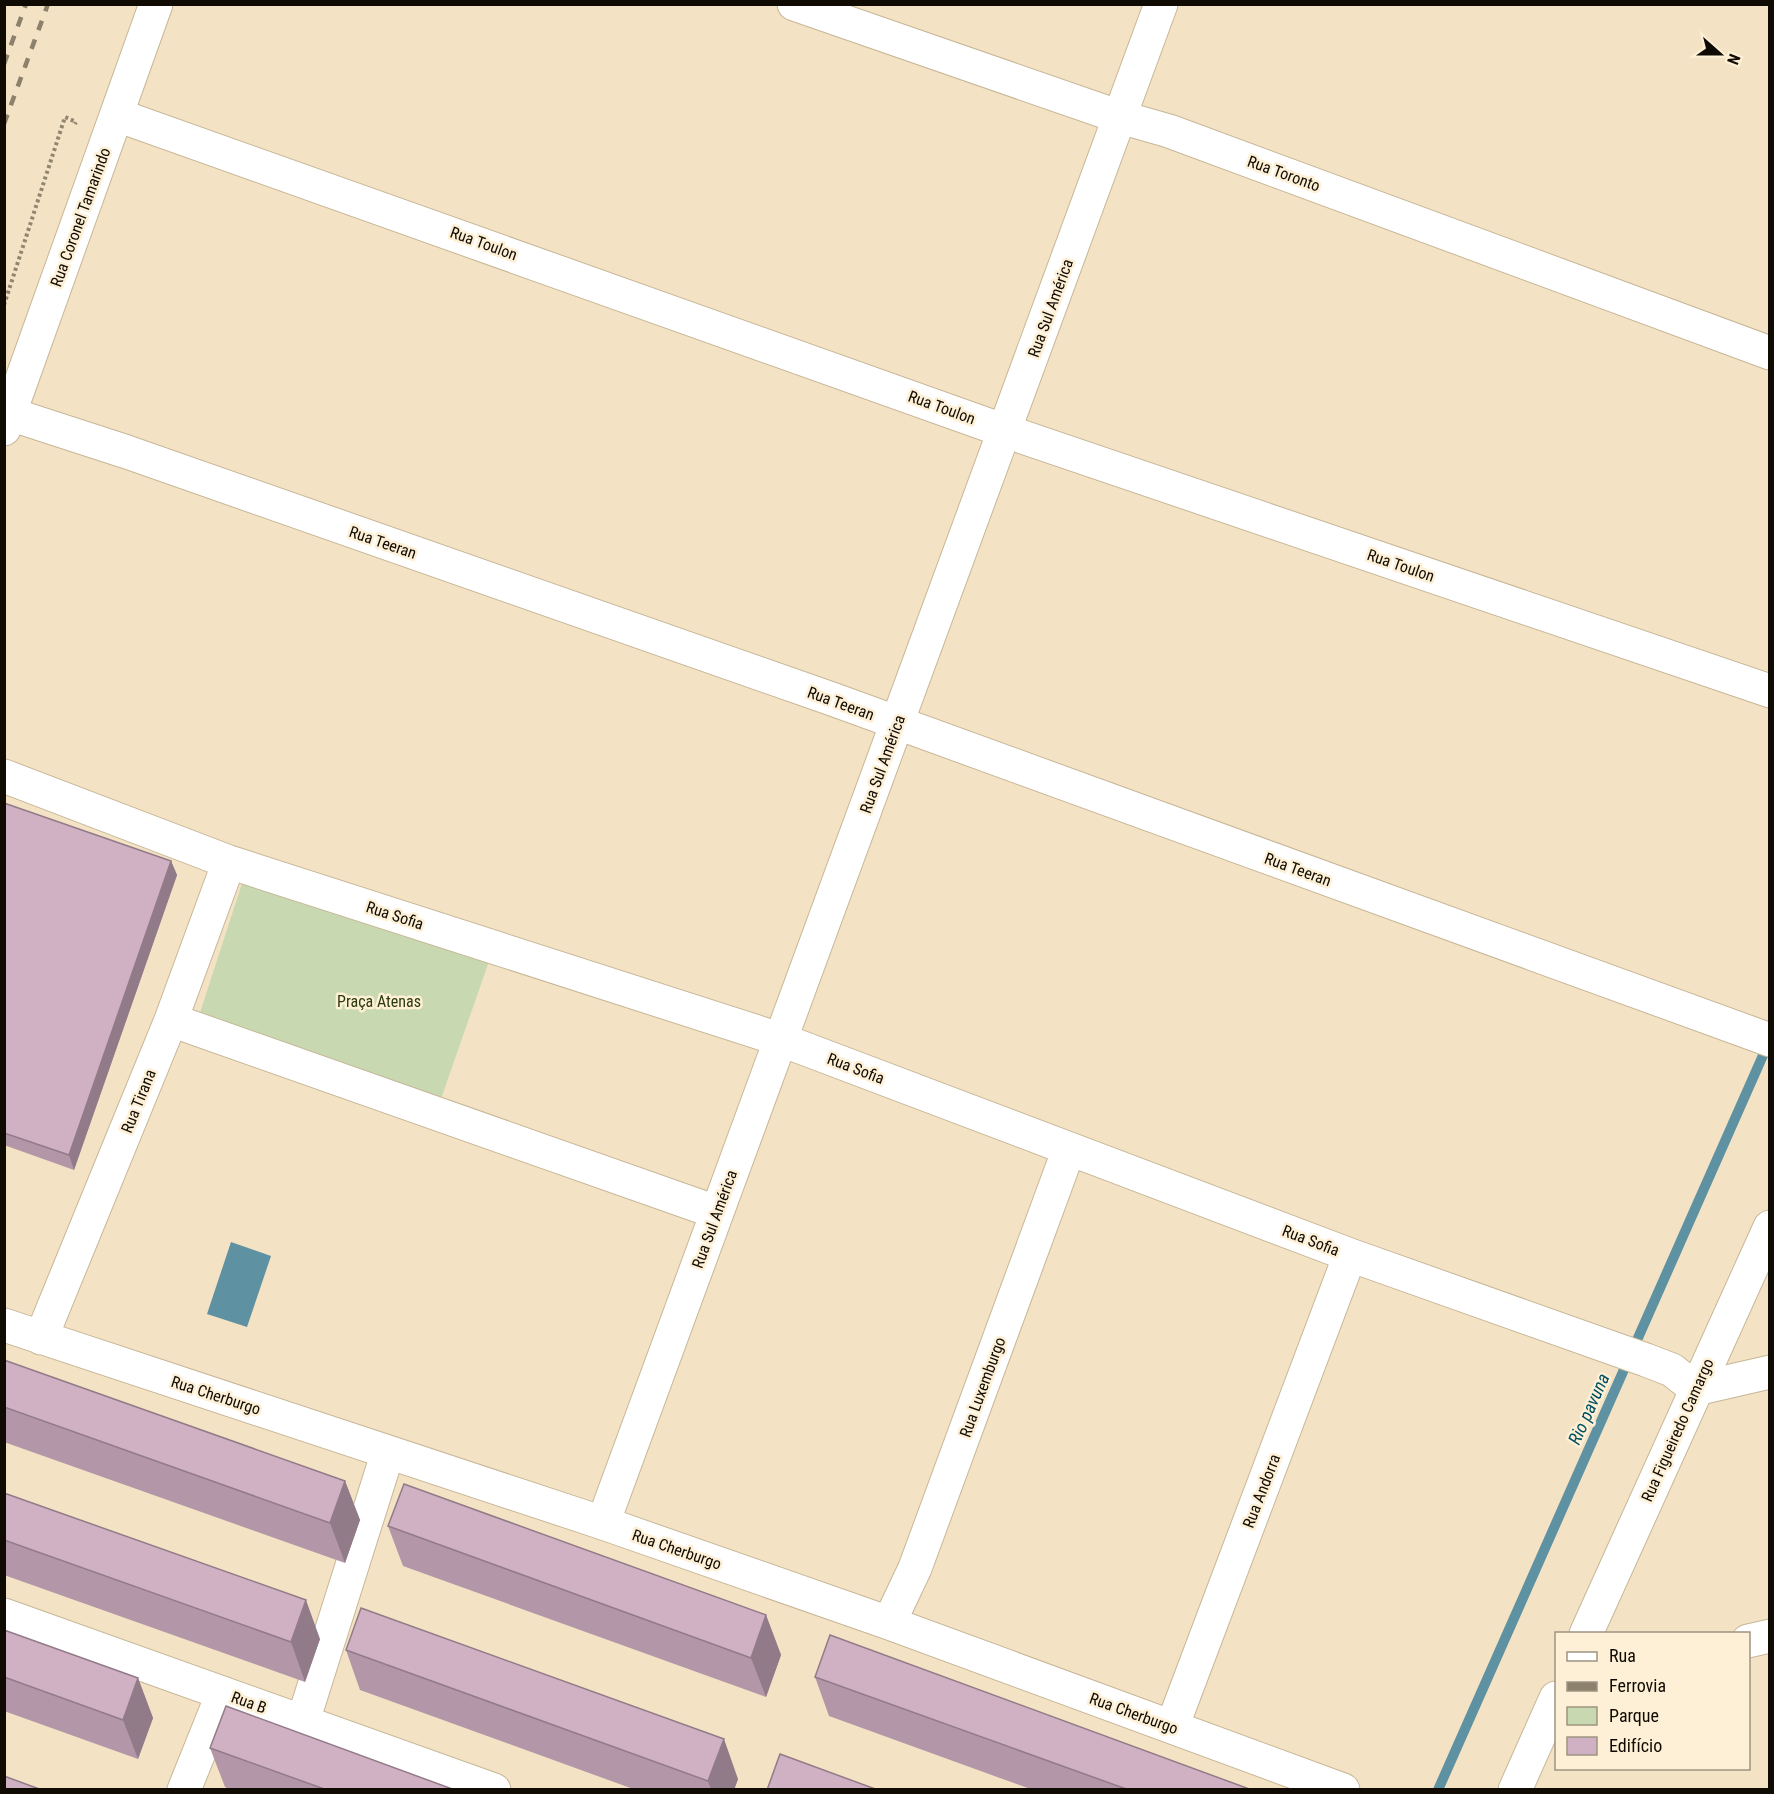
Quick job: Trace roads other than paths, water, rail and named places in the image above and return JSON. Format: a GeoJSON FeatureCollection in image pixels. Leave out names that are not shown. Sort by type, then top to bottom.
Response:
{"type":"FeatureCollection","features":[{"type":"Feature","properties":{"kind":"street","name":"Rua Coronel Tamarindo"},"geometry":{"type":"LineString","coordinates":[[7,421],[156,4]]}},
{"type":"Feature","properties":{"kind":"street","name":"Rua Toronto"},"geometry":{"type":"LineString","coordinates":[[794,4],[1120,117],[1168,131],[1770,353]]}},
{"type":"Feature","properties":{"kind":"street","name":"Rua Sul América"},"geometry":{"type":"LineString","coordinates":[[603,1523],[1161,4]]}},
{"type":"Feature","properties":{"kind":"street","name":"Rua Toulon"},"geometry":{"type":"LineString","coordinates":[[117,115],[1005,431],[1770,691]]}},
{"type":"Feature","properties":{"kind":"street","name":"Rua Teeran"},"geometry":{"type":"LineString","coordinates":[[7,421],[127,452],[897,724],[1770,1040]]}},
{"type":"Feature","properties":{"kind":"street","name":"Rua Sofia"},"geometry":{"type":"LineString","coordinates":[[4,776],[229,862],[779,1039],[1350,1255],[1672,1370],[1696,1389]]}},
{"type":"Feature","properties":{"kind":"street","name":"Rua Tirana"},"geometry":{"type":"LineString","coordinates":[[41,1338],[171,1020],[229,862]]}},
{"type":"Feature","properties":{"kind":"street"},"geometry":{"type":"LineString","coordinates":[[171,1020],[716,1212]]}},
{"type":"Feature","properties":{"kind":"street","name":"Rua Luxemburgo"},"geometry":{"type":"LineString","coordinates":[[889,1623],[915,1568],[1070,1149]]}},
{"type":"Feature","properties":{"kind":"street","name":"Rua Figueiredo Camargo"},"geometry":{"type":"LineString","coordinates":[[1587,1632],[1770,1227]]}},
{"type":"Feature","properties":{"kind":"street","name":"Rua Andorra"},"geometry":{"type":"LineString","coordinates":[[1172,1727],[1350,1255]]}},
{"type":"Feature","properties":{"kind":"street","name":"Rua Cherburgo"},"geometry":{"type":"LineString","coordinates":[[4,1325],[603,1523],[889,1623],[1343,1790]]}},
{"type":"Feature","properties":{"kind":"street"},"geometry":{"type":"LineString","coordinates":[[1696,1389],[1770,1372]]}},
{"type":"Feature","properties":{"kind":"street"},"geometry":{"type":"LineString","coordinates":[[303,1721],[388,1452]]}},
{"type":"Feature","properties":{"kind":"street","name":"Rua B"},"geometry":{"type":"LineString","coordinates":[[4,1615],[494,1790]]}},
{"type":"Feature","properties":{"kind":"street"},"geometry":{"type":"LineString","coordinates":[[1750,1641],[1770,1636]]}},
{"type":"Feature","properties":{"kind":"street"},"geometry":{"type":"LineString","coordinates":[[184,1790],[223,1693]]}},
{"type":"Feature","properties":{"kind":"street"},"geometry":{"type":"LineString","coordinates":[[1515,1790],[1555,1702]]}},
{"type":"Feature","properties":{"kind":"water"},"geometry":{"type":"Polygon","coordinates":[[[231,1242],[271,1256],[247,1327],[207,1314],[231,1242]]]}},
{"type":"Feature","properties":{"kind":"waterway","name":"Rio pavuna"},"geometry":{"type":"LineString","coordinates":[[1438,1790],[1768,1044]]}},
{"type":"Feature","properties":{"kind":"railway"},"geometry":{"type":"LineString","coordinates":[[4,64],[26,4]]}},
{"type":"Feature","properties":{"kind":"railway"},"geometry":{"type":"LineString","coordinates":[[4,124],[48,4]]}},
{"type":"Feature","properties":{"kind":"park label","name":"Praça Atenas"},"geometry":{"type":"Point","coordinates":[379,1001]}}]}
